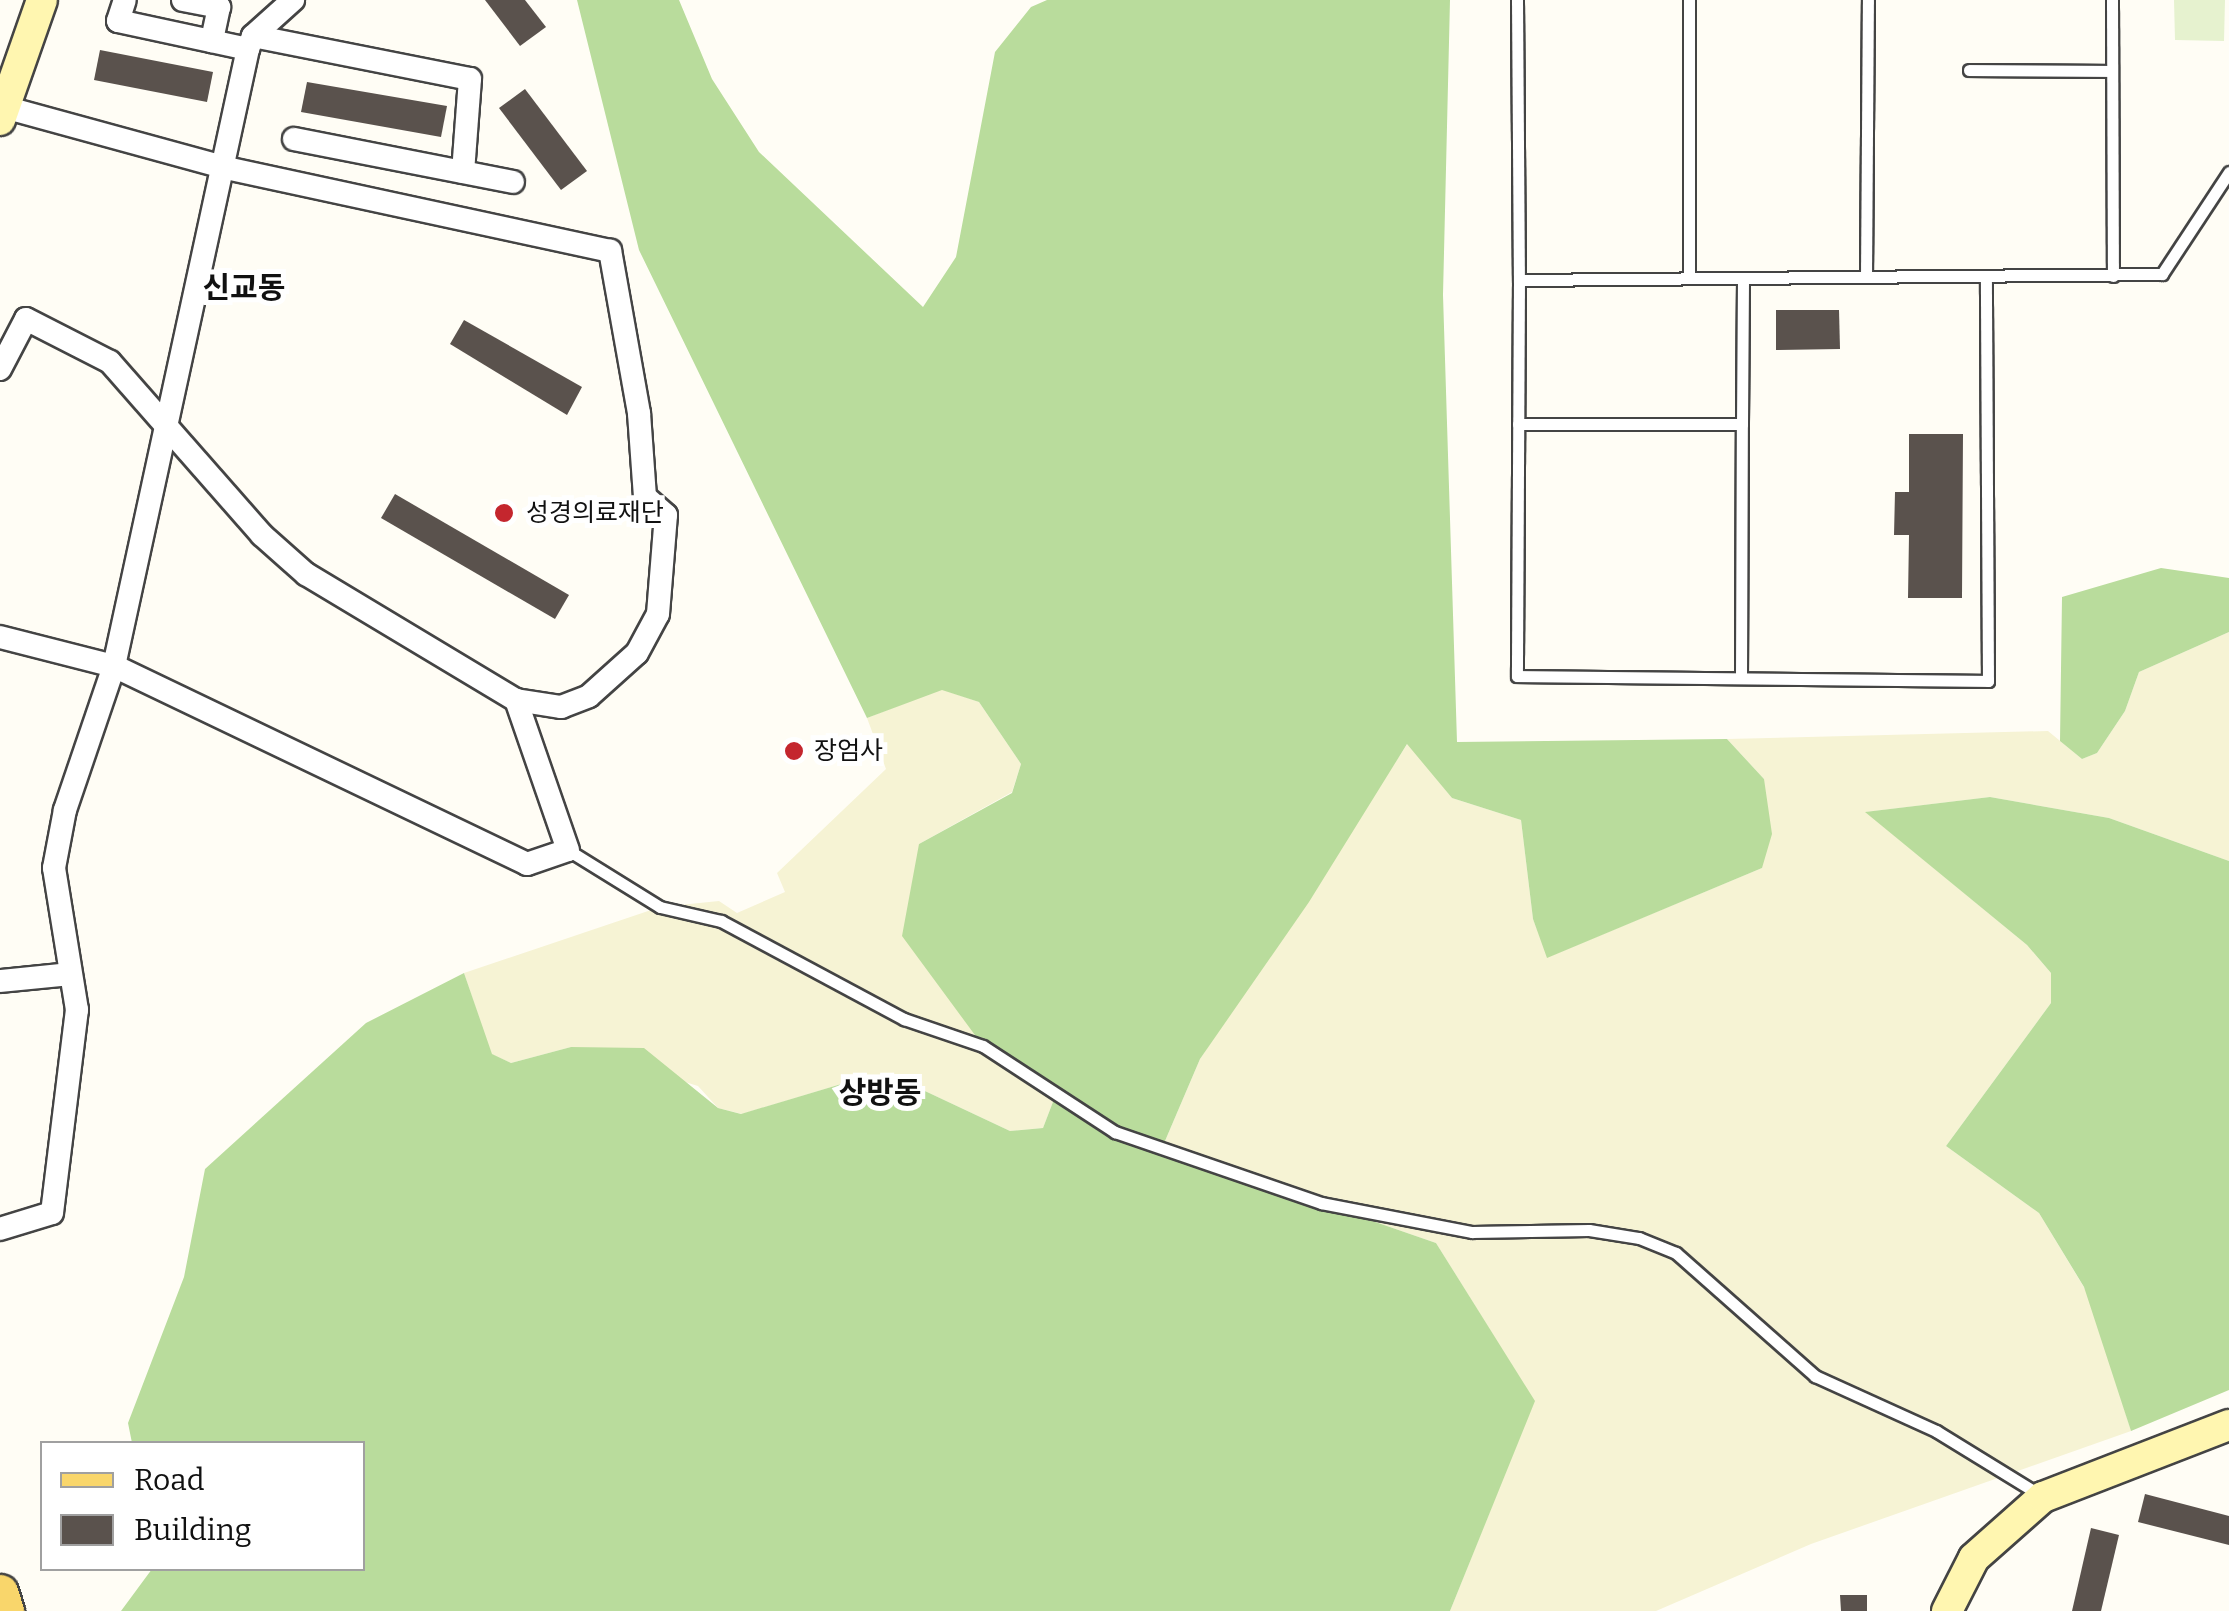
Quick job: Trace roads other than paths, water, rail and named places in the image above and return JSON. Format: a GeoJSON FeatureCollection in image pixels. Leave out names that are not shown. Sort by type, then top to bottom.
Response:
{"type":"FeatureCollection","features":[{"type":"Feature","properties":{"kind":"main road"},"geometry":{"type":"LineString","coordinates":[[0,1592],[6,1611]]}},
{"type":"Feature","properties":{"kind":"street"},"geometry":{"type":"LineString","coordinates":[[0,370],[26,320],[110,362],[165,430],[306,574],[516,700],[561,707],[589,696],[637,654],[658,614],[666,515],[645,497],[639,413],[610,251],[223,167],[2,114],[42,0]]}},
{"type":"Feature","properties":{"kind":"street"},"geometry":{"type":"LineString","coordinates":[[125,0],[118,21],[212,41],[250,42],[470,79],[462,172]]}},
{"type":"Feature","properties":{"kind":"street"},"geometry":{"type":"LineString","coordinates":[[184,0],[219,7],[212,41]]}},
{"type":"Feature","properties":{"kind":"street"},"geometry":{"type":"LineString","coordinates":[[0,1229],[52,1213],[76,1010],[54,868],[66,810],[114,666],[250,42],[293,0]]}},
{"type":"Feature","properties":{"kind":"street"},"geometry":{"type":"LineString","coordinates":[[294,139],[513,182]]}},
{"type":"Feature","properties":{"kind":"street"},"geometry":{"type":"LineString","coordinates":[[0,637],[114,666],[527,864],[568,850],[516,700]]}},
{"type":"Feature","properties":{"kind":"street"},"geometry":{"type":"LineString","coordinates":[[0,981],[70,974]]}},
{"type":"Feature","properties":{"kind":"street"},"geometry":{"type":"LineString","coordinates":[[1947,1611],[1974,1558],[2044,1497],[2229,1426]]}},
{"type":"Feature","properties":{"kind":"lane"},"geometry":{"type":"LineString","coordinates":[[1517,0],[1520,280],[1516,676],[1988,680],[1986,276]]}},
{"type":"Feature","properties":{"kind":"lane"},"geometry":{"type":"LineString","coordinates":[[1689,0],[1689,278]]}},
{"type":"Feature","properties":{"kind":"lane"},"geometry":{"type":"LineString","coordinates":[[1866,277],[1868,0]]}},
{"type":"Feature","properties":{"kind":"lane"},"geometry":{"type":"LineString","coordinates":[[2112,0],[2113,276]]}},
{"type":"Feature","properties":{"kind":"lane"},"geometry":{"type":"LineString","coordinates":[[1969,70],[2112,72]]}},
{"type":"Feature","properties":{"kind":"lane"},"geometry":{"type":"LineString","coordinates":[[1520,280],[2162,274],[2229,172]]}},
{"type":"Feature","properties":{"kind":"lane"},"geometry":{"type":"LineString","coordinates":[[1741,678],[1743,278]]}},
{"type":"Feature","properties":{"kind":"lane"},"geometry":{"type":"LineString","coordinates":[[1518,424],[1742,424]]}},
{"type":"Feature","properties":{"kind":"lane"},"geometry":{"type":"LineString","coordinates":[[568,850],[660,908],[721,921],[904,1019],[983,1046],[1115,1132],[1322,1202],[1472,1232],[1589,1230],[1639,1238],[1676,1253],[1815,1376],[1936,1431],[2044,1497]]}},
{"type":"Feature","properties":{"kind":"place","name":"성경의료재단"},"geometry":{"type":"Point","coordinates":[504,513]}},
{"type":"Feature","properties":{"kind":"place","name":"장엄사"},"geometry":{"type":"Point","coordinates":[794,751]}},
{"type":"Feature","properties":{"kind":"district","name":"신교동"},"geometry":{"type":"Point","coordinates":[244,288]}},
{"type":"Feature","properties":{"kind":"district","name":"상방동"},"geometry":{"type":"Point","coordinates":[880,1093]}}]}
